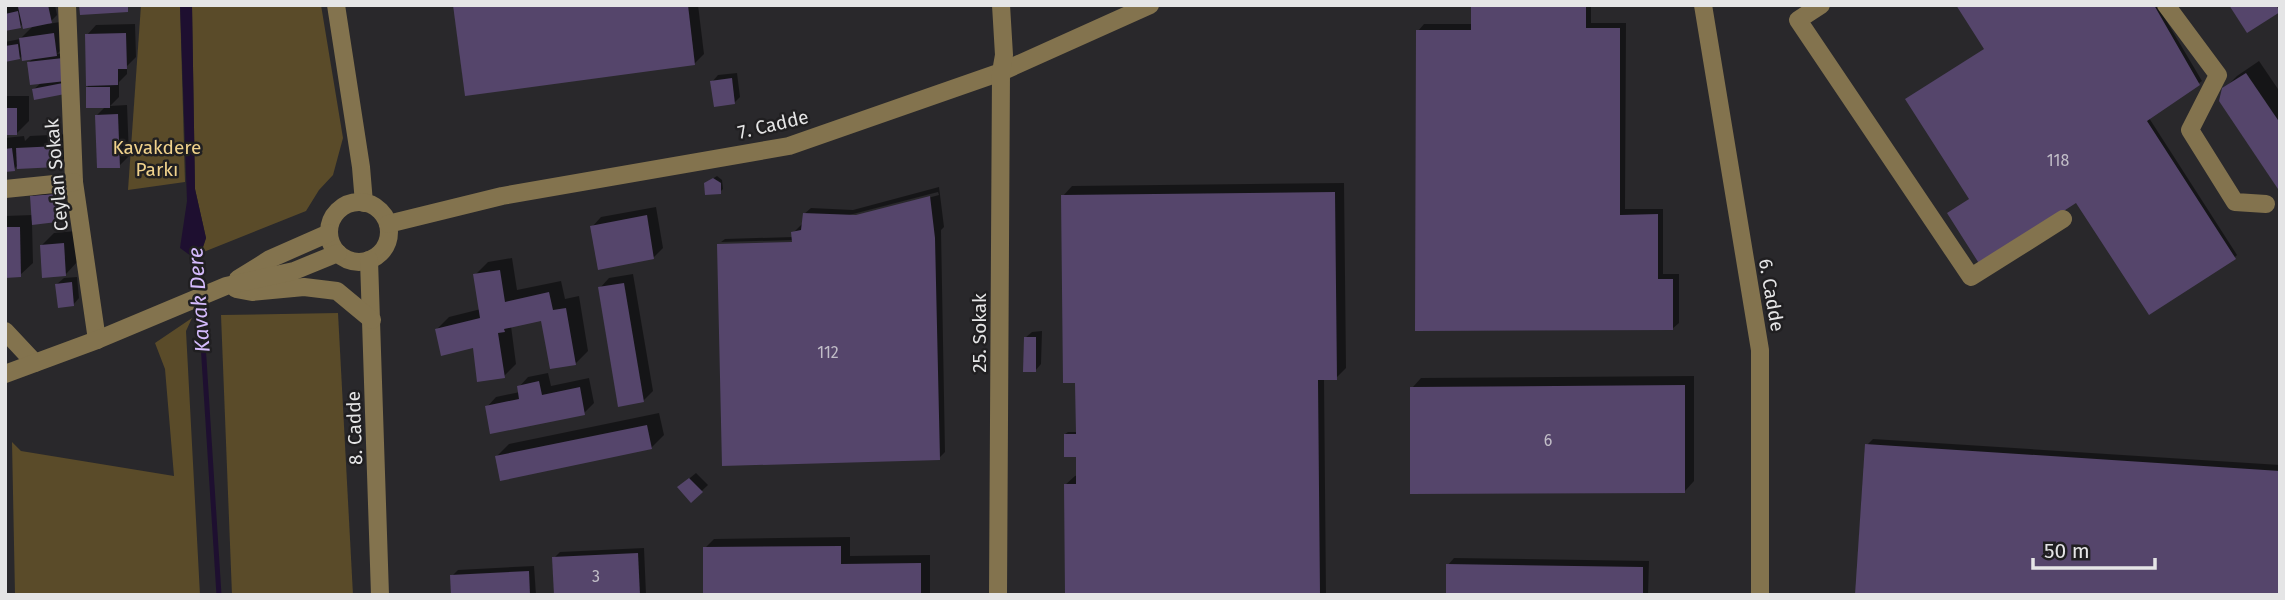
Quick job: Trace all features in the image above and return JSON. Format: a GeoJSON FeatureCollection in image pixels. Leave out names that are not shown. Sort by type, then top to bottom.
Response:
{"type":"FeatureCollection","features":[{"type":"Feature","properties":{"kind":"street","name":"Ceylan Sokak"},"geometry":{"type":"LineString","coordinates":[[67,5],[75,182],[97,340]]}},
{"type":"Feature","properties":{"kind":"street"},"geometry":{"type":"LineString","coordinates":[[336,5],[364,203]]}},
{"type":"Feature","properties":{"kind":"street","name":"25. Sokak"},"geometry":{"type":"LineString","coordinates":[[998,595],[1001,72],[1004,55],[1001,5]]}},
{"type":"Feature","properties":{"kind":"street","name":"7. Cadde"},"geometry":{"type":"LineString","coordinates":[[388,224],[502,195],[789,145],[1001,72],[1150,5]]}},
{"type":"Feature","properties":{"kind":"street","name":"6. Cadde"},"geometry":{"type":"LineString","coordinates":[[1703,5],[1760,350],[1760,595]]}},
{"type":"Feature","properties":{"kind":"street"},"geometry":{"type":"LineString","coordinates":[[1821,5],[1798,20],[1971,278],[2063,219]]}},
{"type":"Feature","properties":{"kind":"street"},"geometry":{"type":"LineString","coordinates":[[2166,5],[2218,75],[2190,130],[2235,202],[2266,204]]}},
{"type":"Feature","properties":{"kind":"street"},"geometry":{"type":"LineString","coordinates":[[5,189],[75,182]]}},
{"type":"Feature","properties":{"kind":"street"},"geometry":{"type":"LineString","coordinates":[[364,203],[378,209],[388,224],[387,243],[379,255],[369,260],[350,261],[333,248],[329,233],[332,219],[342,207],[364,203]]}},
{"type":"Feature","properties":{"kind":"street"},"geometry":{"type":"LineString","coordinates":[[5,374],[97,340],[226,286],[270,259],[329,233]]}},
{"type":"Feature","properties":{"kind":"street"},"geometry":{"type":"LineString","coordinates":[[226,286],[294,271],[338,253]]}},
{"type":"Feature","properties":{"kind":"street","name":"8. Cadde"},"geometry":{"type":"LineString","coordinates":[[369,260],[380,595]]}},
{"type":"Feature","properties":{"kind":"street"},"geometry":{"type":"LineString","coordinates":[[226,286],[252,292],[304,287],[337,292],[372,320]]}},
{"type":"Feature","properties":{"kind":"street"},"geometry":{"type":"LineString","coordinates":[[5,331],[35,363]]}},
{"type":"Feature","properties":{"kind":"green space","name":"Kavakdere Parkı"},"geometry":{"type":"Polygon","coordinates":[[[141,5],[180,5],[185,182],[128,190],[141,5]]]}},
{"type":"Feature","properties":{"kind":"green space"},"geometry":{"type":"Polygon","coordinates":[[[192,5],[321,5],[343,138],[333,175],[319,190],[306,211],[201,253],[206,238],[195,189],[192,5]]]}},
{"type":"Feature","properties":{"kind":"green space"},"geometry":{"type":"Polygon","coordinates":[[[338,313],[353,595],[232,595],[221,315],[338,313]]]}},
{"type":"Feature","properties":{"kind":"green space"},"geometry":{"type":"Polygon","coordinates":[[[192,318],[186,331],[200,595],[15,595],[12,442],[21,451],[174,476],[165,369],[155,343],[192,318]]]}},
{"type":"Feature","properties":{"kind":"shaded area"},"geometry":{"type":"Polygon","coordinates":[[[180,5],[192,5],[195,189],[206,238],[201,253],[191,256],[180,248],[187,201],[180,5]]]}},
{"type":"Feature","properties":{"kind":"building"},"geometry":{"type":"Polygon","coordinates":[[[48,5],[52,23],[23,29],[18,7],[48,5]]]}},
{"type":"Feature","properties":{"kind":"building"},"geometry":{"type":"Polygon","coordinates":[[[79,5],[128,5],[128,12],[80,15],[79,5]]]}},
{"type":"Feature","properties":{"kind":"building"},"geometry":{"type":"Polygon","coordinates":[[[453,5],[688,5],[695,65],[465,96],[453,5]]]}},
{"type":"Feature","properties":{"kind":"building"},"geometry":{"type":"Polygon","coordinates":[[[1471,5],[1586,5],[1586,28],[1620,28],[1620,215],[1658,214],[1658,279],[1673,279],[1673,330],[1415,331],[1416,30],[1471,30],[1471,5]]]}},
{"type":"Feature","properties":{"kind":"building"},"geometry":{"type":"Polygon","coordinates":[[[1956,5],[2154,5],[2200,85],[2147,121],[2236,259],[2149,315],[2076,203],[1980,265],[1947,213],[1969,199],[1905,99],[1984,49],[1956,5]]]}},
{"type":"Feature","properties":{"kind":"building"},"geometry":{"type":"Polygon","coordinates":[[[2229,5],[2276,5],[2280,12],[2247,33],[2229,5]]]}},
{"type":"Feature","properties":{"kind":"building"},"geometry":{"type":"Polygon","coordinates":[[[18,11],[21,28],[5,31],[5,14],[18,11]]]}},
{"type":"Feature","properties":{"kind":"building"},"geometry":{"type":"Polygon","coordinates":[[[54,33],[57,56],[22,61],[19,38],[54,33]]]}},
{"type":"Feature","properties":{"kind":"building"},"geometry":{"type":"Polygon","coordinates":[[[126,33],[127,69],[118,69],[118,85],[86,86],[85,34],[126,33]]]}},
{"type":"Feature","properties":{"kind":"building"},"geometry":{"type":"Polygon","coordinates":[[[18,44],[20,59],[5,62],[5,46],[18,44]]]}},
{"type":"Feature","properties":{"kind":"building"},"geometry":{"type":"Polygon","coordinates":[[[63,58],[66,81],[30,85],[27,62],[63,58]]]}},
{"type":"Feature","properties":{"kind":"building"},"geometry":{"type":"Polygon","coordinates":[[[2246,73],[2280,123],[2280,192],[2219,101],[2222,88],[2246,73]]]}},
{"type":"Feature","properties":{"kind":"building"},"geometry":{"type":"Polygon","coordinates":[[[732,78],[735,104],[714,107],[710,81],[732,78]]]}},
{"type":"Feature","properties":{"kind":"building"},"geometry":{"type":"Polygon","coordinates":[[[63,83],[65,94],[34,100],[32,89],[63,83]]]}},
{"type":"Feature","properties":{"kind":"building"},"geometry":{"type":"Polygon","coordinates":[[[86,87],[110,87],[110,108],[86,108],[86,87]]]}},
{"type":"Feature","properties":{"kind":"building"},"geometry":{"type":"Polygon","coordinates":[[[5,108],[17,108],[17,135],[5,135],[5,108]]]}},
{"type":"Feature","properties":{"kind":"building"},"geometry":{"type":"Polygon","coordinates":[[[118,114],[120,168],[97,168],[95,115],[118,114]]]}},
{"type":"Feature","properties":{"kind":"building"},"geometry":{"type":"Polygon","coordinates":[[[58,146],[58,167],[17,169],[16,148],[58,146]]]}},
{"type":"Feature","properties":{"kind":"building"},"geometry":{"type":"Polygon","coordinates":[[[12,148],[15,171],[5,172],[5,149],[12,148]]]}},
{"type":"Feature","properties":{"kind":"building"},"geometry":{"type":"Polygon","coordinates":[[[713,178],[721,183],[721,194],[705,195],[704,183],[713,178]]]}},
{"type":"Feature","properties":{"kind":"building"},"geometry":{"type":"Polygon","coordinates":[[[1335,192],[1337,380],[1318,380],[1320,595],[1065,595],[1064,484],[1076,484],[1076,457],[1064,457],[1064,434],[1076,434],[1075,383],[1063,383],[1061,195],[1335,192]]]}},
{"type":"Feature","properties":{"kind":"building"},"geometry":{"type":"Polygon","coordinates":[[[55,194],[57,222],[32,225],[30,196],[55,194]]]}},
{"type":"Feature","properties":{"kind":"building"},"geometry":{"type":"Polygon","coordinates":[[[930,196],[935,238],[940,460],[722,466],[717,244],[792,242],[791,232],[801,230],[803,213],[856,215],[930,196]]]}},
{"type":"Feature","properties":{"kind":"building"},"geometry":{"type":"Polygon","coordinates":[[[647,215],[654,259],[598,270],[590,226],[647,215]]]}},
{"type":"Feature","properties":{"kind":"building"},"geometry":{"type":"Polygon","coordinates":[[[5,227],[20,227],[21,277],[5,278],[5,227]]]}},
{"type":"Feature","properties":{"kind":"building"},"geometry":{"type":"Polygon","coordinates":[[[64,243],[66,276],[42,278],[40,245],[64,243]]]}},
{"type":"Feature","properties":{"kind":"building"},"geometry":{"type":"Polygon","coordinates":[[[500,270],[505,302],[549,292],[553,310],[566,308],[576,365],[550,369],[541,321],[504,329],[505,332],[498,333],[505,378],[477,382],[473,348],[441,356],[435,329],[480,318],[473,274],[500,270]]]}},
{"type":"Feature","properties":{"kind":"building"},"geometry":{"type":"Polygon","coordinates":[[[72,282],[74,306],[58,308],[55,284],[72,282]]]}},
{"type":"Feature","properties":{"kind":"building"},"geometry":{"type":"Polygon","coordinates":[[[624,283],[644,402],[618,407],[598,287],[624,283]]]}},
{"type":"Feature","properties":{"kind":"building"},"geometry":{"type":"Polygon","coordinates":[[[1024,337],[1036,337],[1036,372],[1023,372],[1024,337]]]}},
{"type":"Feature","properties":{"kind":"building"},"geometry":{"type":"Polygon","coordinates":[[[539,381],[542,395],[580,387],[585,415],[490,434],[485,406],[519,399],[517,386],[539,381]]]}},
{"type":"Feature","properties":{"kind":"building"},"geometry":{"type":"Polygon","coordinates":[[[1685,385],[1685,493],[1410,494],[1410,387],[1685,385]]]}},
{"type":"Feature","properties":{"kind":"building"},"geometry":{"type":"Polygon","coordinates":[[[647,425],[652,449],[500,481],[495,456],[647,425]]]}},
{"type":"Feature","properties":{"kind":"building"},"geometry":{"type":"Polygon","coordinates":[[[1865,444],[2280,471],[2280,595],[1855,595],[1865,444]]]}},
{"type":"Feature","properties":{"kind":"building"},"geometry":{"type":"Polygon","coordinates":[[[689,478],[703,492],[691,503],[677,487],[689,478]]]}},
{"type":"Feature","properties":{"kind":"building"},"geometry":{"type":"Polygon","coordinates":[[[841,546],[841,564],[921,563],[921,595],[703,595],[703,547],[841,546]]]}},
{"type":"Feature","properties":{"kind":"building"},"geometry":{"type":"Polygon","coordinates":[[[638,553],[640,595],[554,595],[552,557],[638,553]]]}},
{"type":"Feature","properties":{"kind":"building"},"geometry":{"type":"Polygon","coordinates":[[[1446,564],[1643,567],[1643,595],[1446,595],[1446,564]]]}},
{"type":"Feature","properties":{"kind":"building"},"geometry":{"type":"Polygon","coordinates":[[[529,571],[530,595],[451,595],[450,575],[529,571]]]}},
{"type":"Feature","properties":{"kind":"waterway","name":"Kavak Dere"},"geometry":{"type":"LineString","coordinates":[[197,249],[219,595]]}}]}
